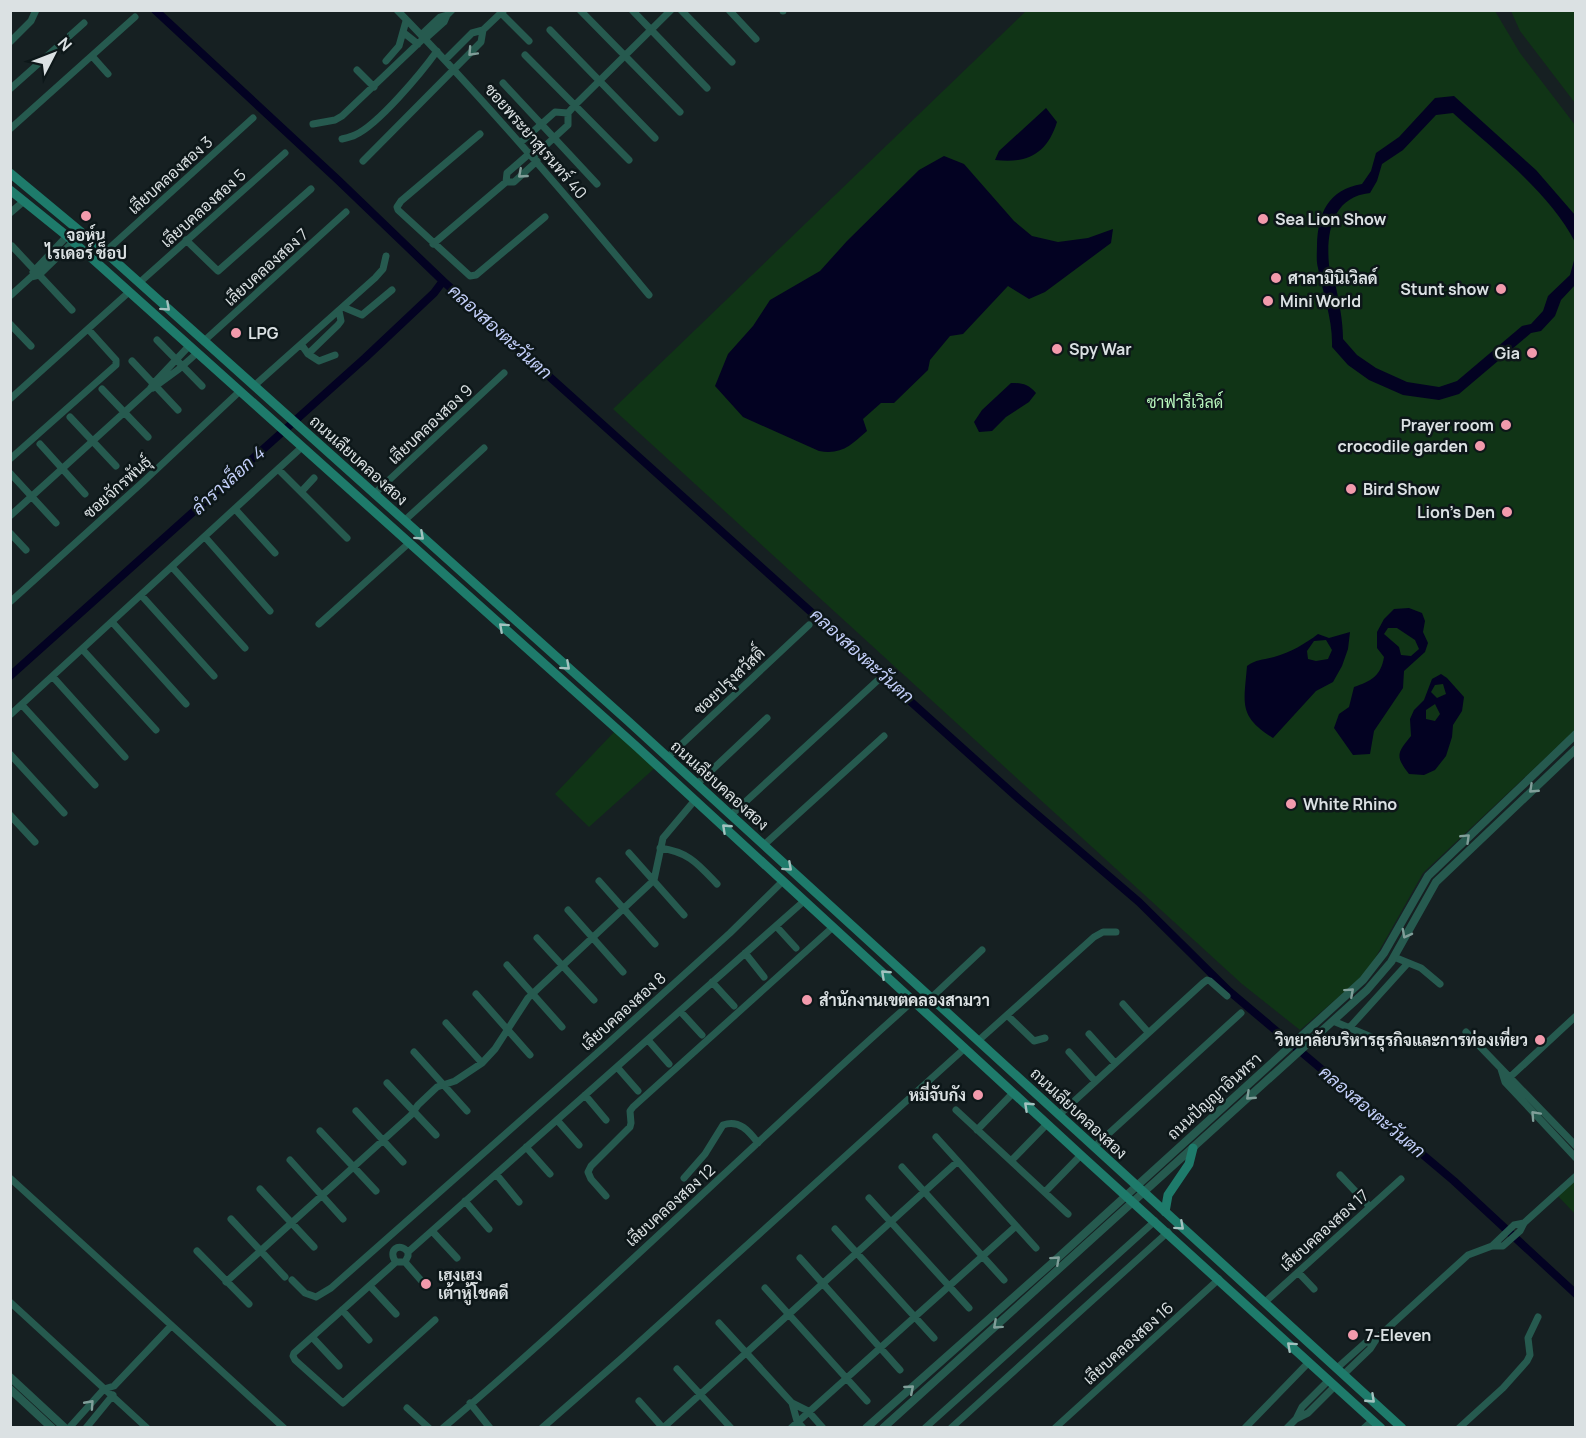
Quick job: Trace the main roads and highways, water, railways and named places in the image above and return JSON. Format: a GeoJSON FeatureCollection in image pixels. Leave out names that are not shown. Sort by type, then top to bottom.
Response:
{"type":"FeatureCollection","features":[{"type":"Feature","properties":{"kind":"main road","name":"ถนนเลียบคลองสอง"},"geometry":{"type":"LineString","coordinates":[[10,173],[105,252],[668,757],[1402,1428]]}},
{"type":"Feature","properties":{"kind":"main road","name":"ถนนเลียบคลองสอง"},"geometry":{"type":"LineString","coordinates":[[10,190],[68,237],[694,800],[1381,1428]]}},
{"type":"Feature","properties":{"kind":"main road"},"geometry":{"type":"LineString","coordinates":[[68,237],[70,222]]}},
{"type":"Feature","properties":{"kind":"main road"},"geometry":{"type":"LineString","coordinates":[[950,1035],[960,1024]]}},
{"type":"Feature","properties":{"kind":"main road"},"geometry":{"type":"LineString","coordinates":[[1165,1212],[1168,1195],[1189,1164],[1193,1148]]}},
{"type":"Feature","properties":{"kind":"water"},"geometry":{"type":"Polygon","coordinates":[[[1454,96],[1536,170],[1575,215],[1575,242],[1551,206],[1503,157],[1453,113],[1436,115],[1403,150],[1382,164],[1377,181],[1370,193],[1347,201],[1334,218],[1328,253],[1339,304],[1343,339],[1357,355],[1376,368],[1407,382],[1439,387],[1457,381],[1522,326],[1531,324],[1543,311],[1548,296],[1570,275],[1575,257],[1575,285],[1561,300],[1555,316],[1541,331],[1531,333],[1459,394],[1439,400],[1403,395],[1369,380],[1348,365],[1332,347],[1329,317],[1317,265],[1317,245],[1323,213],[1333,198],[1350,187],[1362,184],[1371,171],[1376,153],[1399,137],[1435,98],[1454,96]]]}},
{"type":"Feature","properties":{"kind":"water"},"geometry":{"type":"Polygon","coordinates":[[[1046,108],[1057,122],[1048,142],[1026,158],[995,160],[999,151],[1046,108]]]}},
{"type":"Feature","properties":{"kind":"water"},"geometry":{"type":"Polygon","coordinates":[[[944,156],[964,164],[1014,221],[1032,236],[1058,242],[1088,238],[1113,229],[1111,243],[1045,292],[1029,299],[1008,286],[963,334],[950,336],[930,360],[928,370],[894,403],[881,403],[863,419],[867,431],[846,448],[834,452],[819,451],[743,417],[715,386],[728,354],[753,326],[770,300],[820,271],[919,170],[944,156]]]}},
{"type":"Feature","properties":{"kind":"water"},"geometry":{"type":"Polygon","coordinates":[[[1011,383],[1025,385],[1036,393],[1029,402],[1006,417],[992,431],[979,432],[974,422],[982,410],[1011,383]]]}},
{"type":"Feature","properties":{"kind":"water"},"geometry":{"type":"Polygon","coordinates":[[[1409,608],[1422,613],[1425,621],[1423,632],[1428,643],[1425,652],[1404,671],[1403,688],[1374,731],[1370,754],[1353,755],[1334,728],[1339,714],[1349,707],[1354,687],[1370,680],[1378,673],[1384,657],[1377,648],[1377,632],[1384,619],[1394,609],[1409,608]],[[1388,628],[1384,634],[1399,647],[1401,655],[1411,656],[1419,649],[1415,640],[1397,628],[1388,628]]]}},
{"type":"Feature","properties":{"kind":"water"},"geometry":{"type":"Polygon","coordinates":[[[1350,632],[1348,649],[1342,666],[1333,682],[1316,691],[1273,738],[1254,723],[1246,708],[1247,666],[1292,650],[1318,634],[1329,638],[1350,632]],[[1326,640],[1314,641],[1307,651],[1308,659],[1316,661],[1328,659],[1332,650],[1326,640]]]}},
{"type":"Feature","properties":{"kind":"water"},"geometry":{"type":"Polygon","coordinates":[[[1441,674],[1447,678],[1464,697],[1462,711],[1453,725],[1446,756],[1435,770],[1424,775],[1409,774],[1401,763],[1400,755],[1411,736],[1410,719],[1414,710],[1424,700],[1432,679],[1441,674]],[[1443,684],[1435,685],[1431,692],[1437,698],[1446,694],[1443,684]],[[1435,704],[1426,710],[1426,719],[1435,721],[1440,714],[1435,704]]]}},
{"type":"Feature","properties":{"kind":"waterway","name":"คลองสองตะวันตก"},"geometry":{"type":"LineString","coordinates":[[155,10],[443,281],[1019,799],[1139,902],[1229,991],[1454,1181],[1576,1294]]}},
{"type":"Feature","properties":{"kind":"waterway","name":"ลำรางล็อก 4"},"geometry":{"type":"LineString","coordinates":[[10,676],[365,358],[434,293],[443,281]]}},
{"type":"Feature","properties":{"kind":"place","name":"จอห์น ไรเดอร์ ช็อป"},"geometry":{"type":"Point","coordinates":[86,216]}},
{"type":"Feature","properties":{"kind":"place","name":"Sea Lion Show"},"geometry":{"type":"Point","coordinates":[1263,219]}},
{"type":"Feature","properties":{"kind":"place","name":"ศาลามินิเวิลด์"},"geometry":{"type":"Point","coordinates":[1276,278]}},
{"type":"Feature","properties":{"kind":"place","name":"Stunt show"},"geometry":{"type":"Point","coordinates":[1501,289]}},
{"type":"Feature","properties":{"kind":"place","name":"Mini World"},"geometry":{"type":"Point","coordinates":[1268,301]}},
{"type":"Feature","properties":{"kind":"place","name":"LPG"},"geometry":{"type":"Point","coordinates":[236,333]}},
{"type":"Feature","properties":{"kind":"place","name":"Spy War"},"geometry":{"type":"Point","coordinates":[1057,349]}},
{"type":"Feature","properties":{"kind":"place","name":"Gia"},"geometry":{"type":"Point","coordinates":[1532,353]}},
{"type":"Feature","properties":{"kind":"place","name":"Prayer room"},"geometry":{"type":"Point","coordinates":[1506,425]}},
{"type":"Feature","properties":{"kind":"place","name":"crocodile garden"},"geometry":{"type":"Point","coordinates":[1480,446]}},
{"type":"Feature","properties":{"kind":"place","name":"Bird Show"},"geometry":{"type":"Point","coordinates":[1351,489]}},
{"type":"Feature","properties":{"kind":"place","name":"Lion's Den"},"geometry":{"type":"Point","coordinates":[1507,512]}},
{"type":"Feature","properties":{"kind":"place","name":"White Rhino"},"geometry":{"type":"Point","coordinates":[1291,804]}},
{"type":"Feature","properties":{"kind":"place","name":"สำนักงานเขตคลองสามวา"},"geometry":{"type":"Point","coordinates":[807,1000]}},
{"type":"Feature","properties":{"kind":"place","name":"วิทยาลัยบริหารธุรกิจและการท่องเที่ยว"},"geometry":{"type":"Point","coordinates":[1540,1040]}},
{"type":"Feature","properties":{"kind":"place","name":"หมี่จับกัง"},"geometry":{"type":"Point","coordinates":[978,1095]}},
{"type":"Feature","properties":{"kind":"place","name":"เฮงเฮง เต้าหู้โชคดี"},"geometry":{"type":"Point","coordinates":[426,1284]}},
{"type":"Feature","properties":{"kind":"place","name":"7-Eleven"},"geometry":{"type":"Point","coordinates":[1353,1335]}},
{"type":"Feature","properties":{"kind":"park label","name":"ซาฟารีเวิลด์"},"geometry":{"type":"Point","coordinates":[1185,402]}}]}
